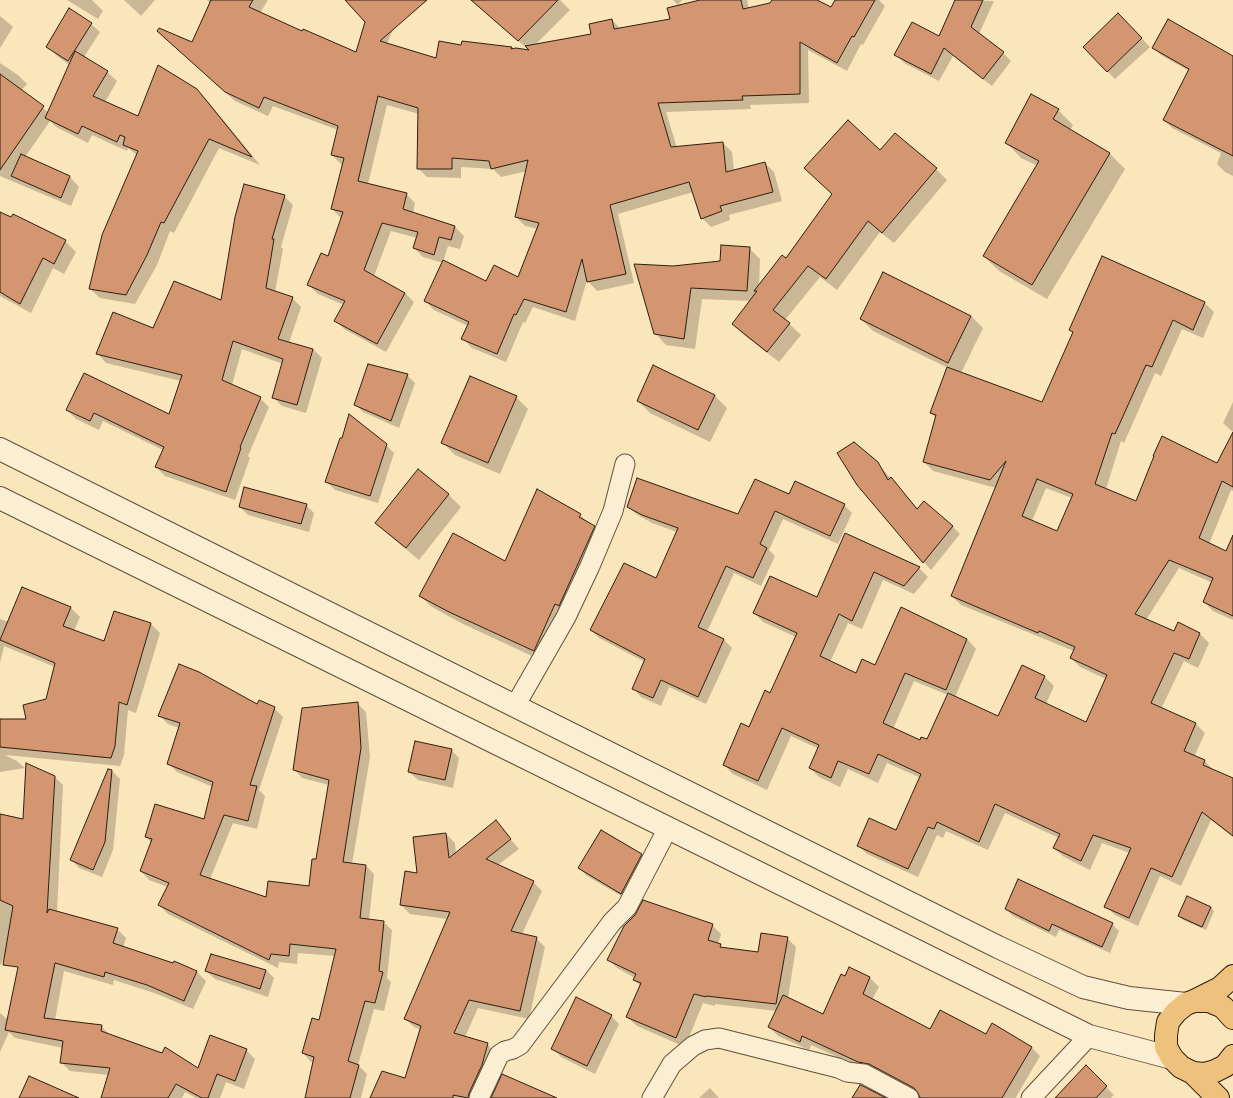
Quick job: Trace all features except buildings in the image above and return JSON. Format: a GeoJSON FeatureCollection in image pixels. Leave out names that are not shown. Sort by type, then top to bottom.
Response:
{"type":"FeatureCollection","features":[{"type":"Feature","properties":{"kind":"highway"},"geometry":{"type":"LineString","coordinates":[[1218,1098],[1193,1073],[1181,1067],[1172,1058],[1166,1047],[1166,1034],[1168,1022],[1176,1012],[1220,988],[1233,976]]}},
{"type":"Feature","properties":{"kind":"highway"},"geometry":{"type":"LineString","coordinates":[[1190,1003],[1209,1001],[1222,1007],[1233,1018]]}},
{"type":"Feature","properties":{"kind":"highway"},"geometry":{"type":"LineString","coordinates":[[1193,1073],[1204,1074],[1215,1071],[1225,1066],[1233,1056]]}},
{"type":"Feature","properties":{"kind":"street"},"geometry":{"type":"LineString","coordinates":[[0,450],[998,947],[1083,987],[1129,998],[1190,1003]]}},
{"type":"Feature","properties":{"kind":"street"},"geometry":{"type":"LineString","coordinates":[[515,706],[545,651],[566,617],[590,566],[613,511],[625,464]]}},
{"type":"Feature","properties":{"kind":"street"},"geometry":{"type":"LineString","coordinates":[[0,498],[1089,1036],[1172,1058]]}},
{"type":"Feature","properties":{"kind":"street"},"geometry":{"type":"LineString","coordinates":[[478,1098],[499,1055],[520,1045],[612,922],[627,907],[668,828]]}},
{"type":"Feature","properties":{"kind":"street"},"geometry":{"type":"LineString","coordinates":[[1031,1098],[1089,1036]]}},
{"type":"Feature","properties":{"kind":"street"},"geometry":{"type":"LineString","coordinates":[[652,1098],[672,1064],[693,1046],[705,1040],[719,1038],[838,1068],[847,1072],[864,1074],[909,1098]]}}]}
